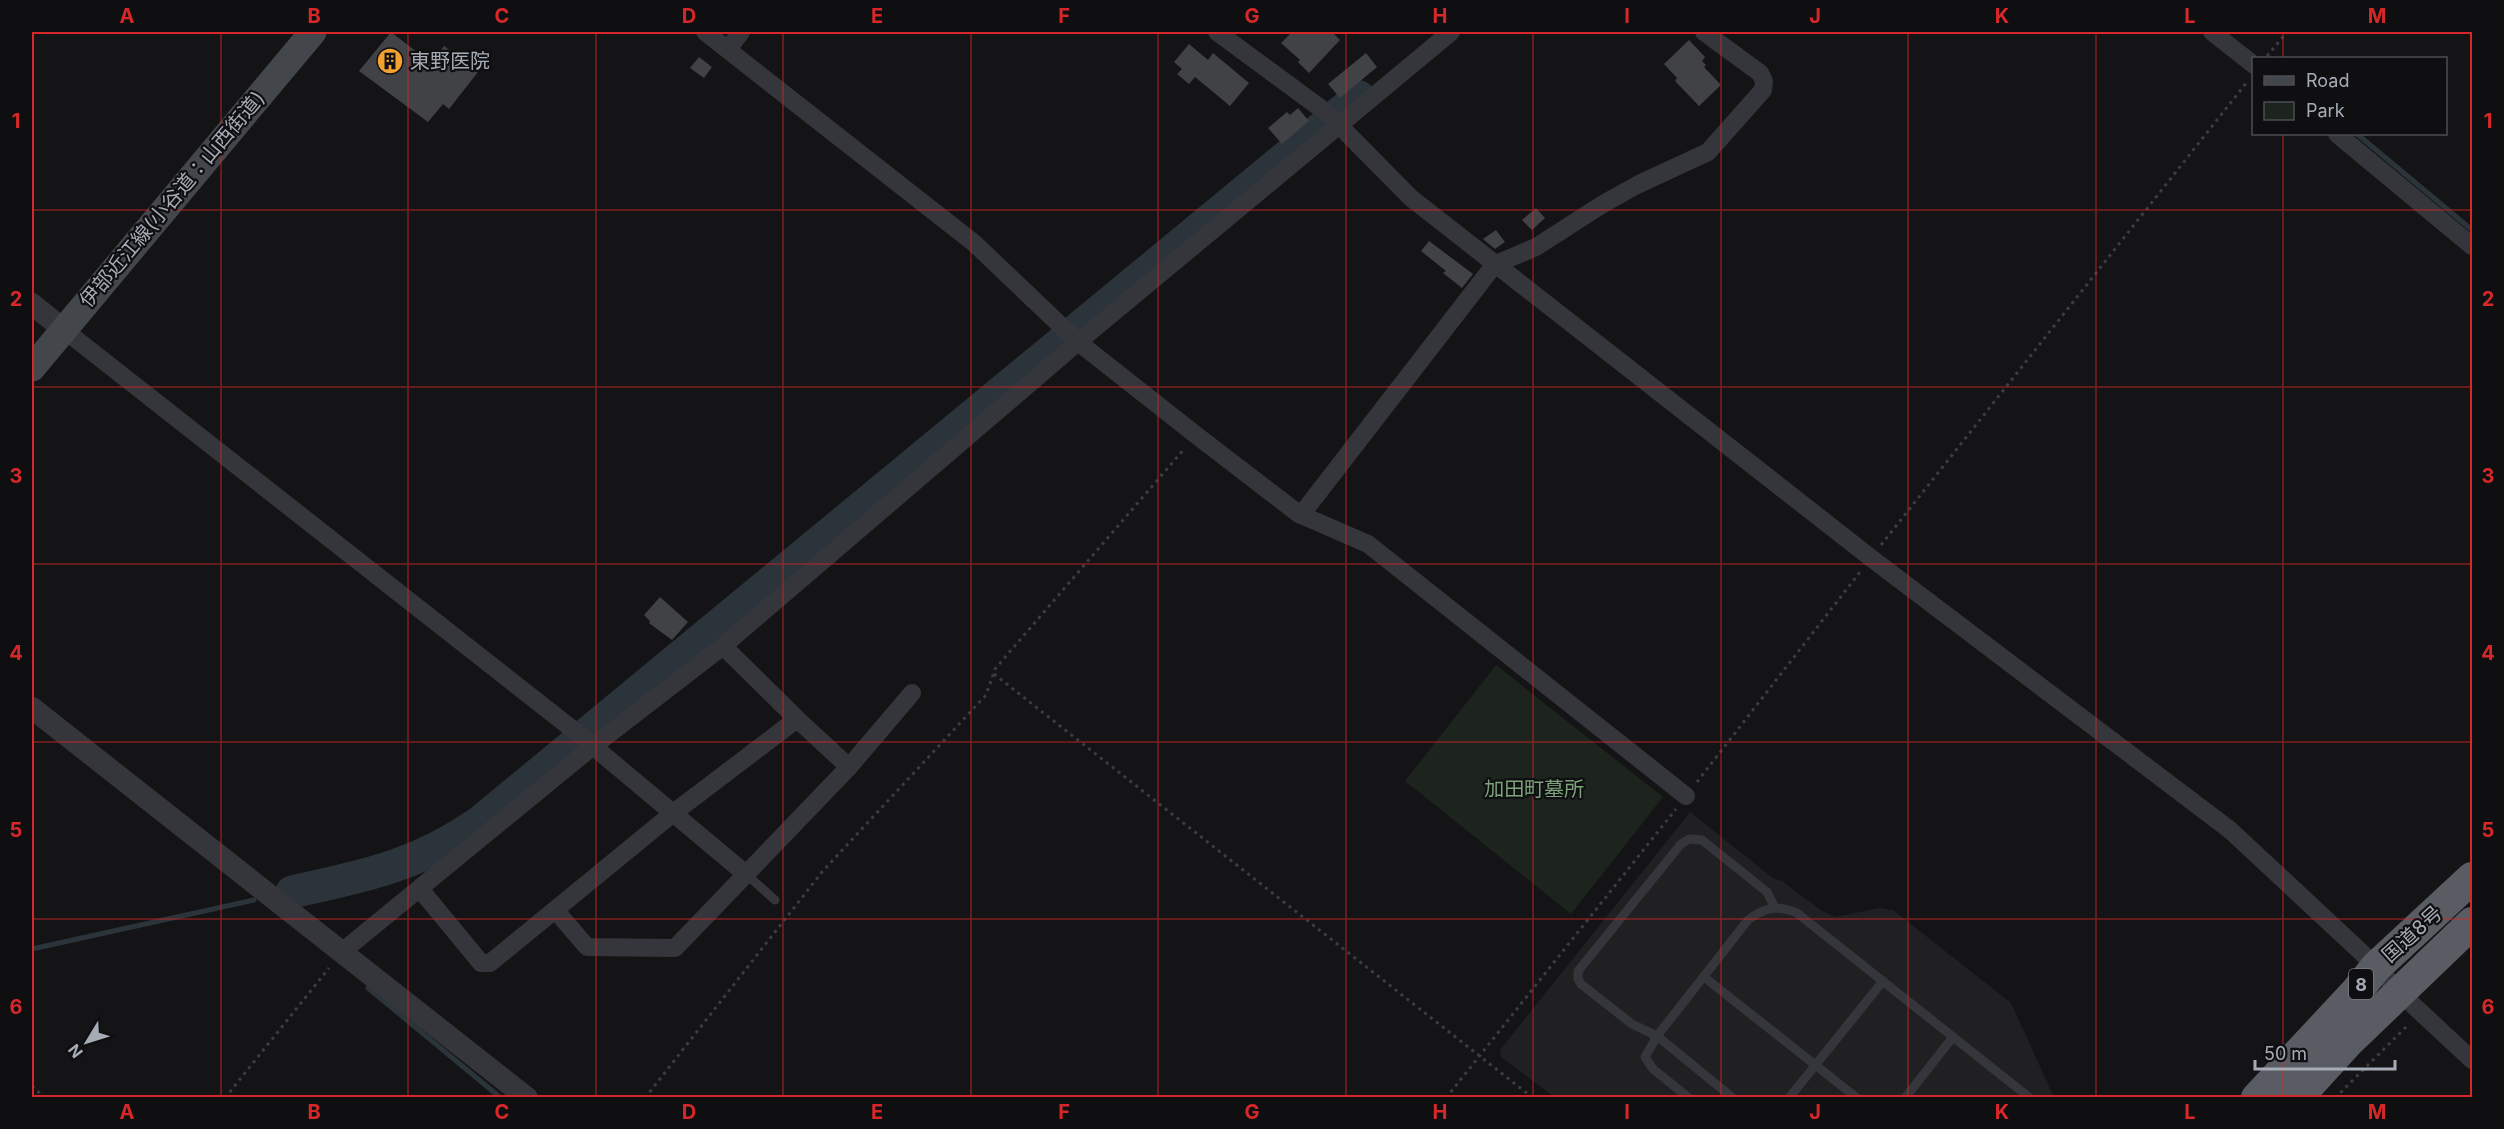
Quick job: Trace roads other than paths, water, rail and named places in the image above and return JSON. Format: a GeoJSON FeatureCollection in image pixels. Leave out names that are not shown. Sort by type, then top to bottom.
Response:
{"type":"FeatureCollection","features":[{"type":"Feature","properties":{"kind":"highway","name":"国道8号"},"geometry":{"type":"LineString","coordinates":[[2257,1098],[2376,967],[2472,878]]}},
{"type":"Feature","properties":{"kind":"highway","name":"国道8号"},"geometry":{"type":"LineString","coordinates":[[2297,1098],[2410,1002],[2472,923]]}},
{"type":"Feature","properties":{"kind":"main road","name":"伊部近江線(小谷道：山西街道)"},"geometry":{"type":"LineString","coordinates":[[32,368],[314,32]]}},
{"type":"Feature","properties":{"kind":"street"},"geometry":{"type":"LineString","coordinates":[[705,32],[974,243],[1073,337],[1196,435],[1301,515],[1368,544],[1686,796]]}},
{"type":"Feature","properties":{"kind":"street"},"geometry":{"type":"LineString","coordinates":[[728,48],[741,32]]}},
{"type":"Feature","properties":{"kind":"street"},"geometry":{"type":"LineString","coordinates":[[1217,32],[1335,121],[1412,198],[1871,558],[2229,830],[2472,1060]]}},
{"type":"Feature","properties":{"kind":"street"},"geometry":{"type":"LineString","coordinates":[[343,951],[420,889],[585,741],[723,646],[1073,337],[1335,121],[1451,32]]}},
{"type":"Feature","properties":{"kind":"street"},"geometry":{"type":"LineString","coordinates":[[1301,515],[1496,264],[1536,247],[1637,185],[1708,152],[1763,90],[1764,81],[1760,73],[1704,32]]}},
{"type":"Feature","properties":{"kind":"street"},"geometry":{"type":"LineString","coordinates":[[2212,32],[2252,64]]}},
{"type":"Feature","properties":{"kind":"street"},"geometry":{"type":"LineString","coordinates":[[2338,135],[2472,246]]}},
{"type":"Feature","properties":{"kind":"street"},"geometry":{"type":"LineString","coordinates":[[32,304],[585,741],[747,875]]}},
{"type":"Feature","properties":{"kind":"street"},"geometry":{"type":"LineString","coordinates":[[723,646],[849,767]]}},
{"type":"Feature","properties":{"kind":"street"},"geometry":{"type":"LineString","coordinates":[[556,911],[587,947],[675,948],[849,767],[912,693]]}},
{"type":"Feature","properties":{"kind":"street"},"geometry":{"type":"LineString","coordinates":[[32,708],[527,1098]]}},
{"type":"Feature","properties":{"kind":"street"},"geometry":{"type":"LineString","coordinates":[[420,889],[481,963],[490,963],[672,814],[797,719]]}},
{"type":"Feature","properties":{"kind":"lane"},"geometry":{"type":"LineString","coordinates":[[1733,1098],[1657,1036],[1632,1024],[1581,984],[1578,972],[1681,844],[1689,839],[1702,840],[1767,892],[1775,908]]}},
{"type":"Feature","properties":{"kind":"lane"},"geometry":{"type":"LineString","coordinates":[[747,875],[775,900]]}},
{"type":"Feature","properties":{"kind":"lane"},"geometry":{"type":"LineString","coordinates":[[1689,1098],[1653,1069],[1645,1057],[1657,1036],[1748,920],[1762,910],[1775,908],[1797,913],[2030,1098]]}},
{"type":"Feature","properties":{"kind":"lane"},"geometry":{"type":"LineString","coordinates":[[1704,977],[1857,1098]]}},
{"type":"Feature","properties":{"kind":"lane"},"geometry":{"type":"LineString","coordinates":[[1789,1098],[1883,981]]}},
{"type":"Feature","properties":{"kind":"lane"},"geometry":{"type":"LineString","coordinates":[[1905,1098],[1953,1037]]}},
{"type":"Feature","properties":{"kind":"waterway"},"geometry":{"type":"LineString","coordinates":[[292,892],[367,874],[412,859],[457,837],[480,822],[1359,97]]}},
{"type":"Feature","properties":{"kind":"waterway"},"geometry":{"type":"LineString","coordinates":[[2358,135],[2472,230]]}},
{"type":"Feature","properties":{"kind":"waterway"},"geometry":{"type":"LineString","coordinates":[[32,949],[254,900]]}},
{"type":"Feature","properties":{"kind":"waterway"},"geometry":{"type":"LineString","coordinates":[[368,988],[501,1098]]}},
{"type":"Feature","properties":{"kind":"place","name":"東野医院"},"geometry":{"type":"Point","coordinates":[390,61]}},
{"type":"Feature","properties":{"kind":"park label","name":"加田町墓所"},"geometry":{"type":"Point","coordinates":[1534,789]}}]}
